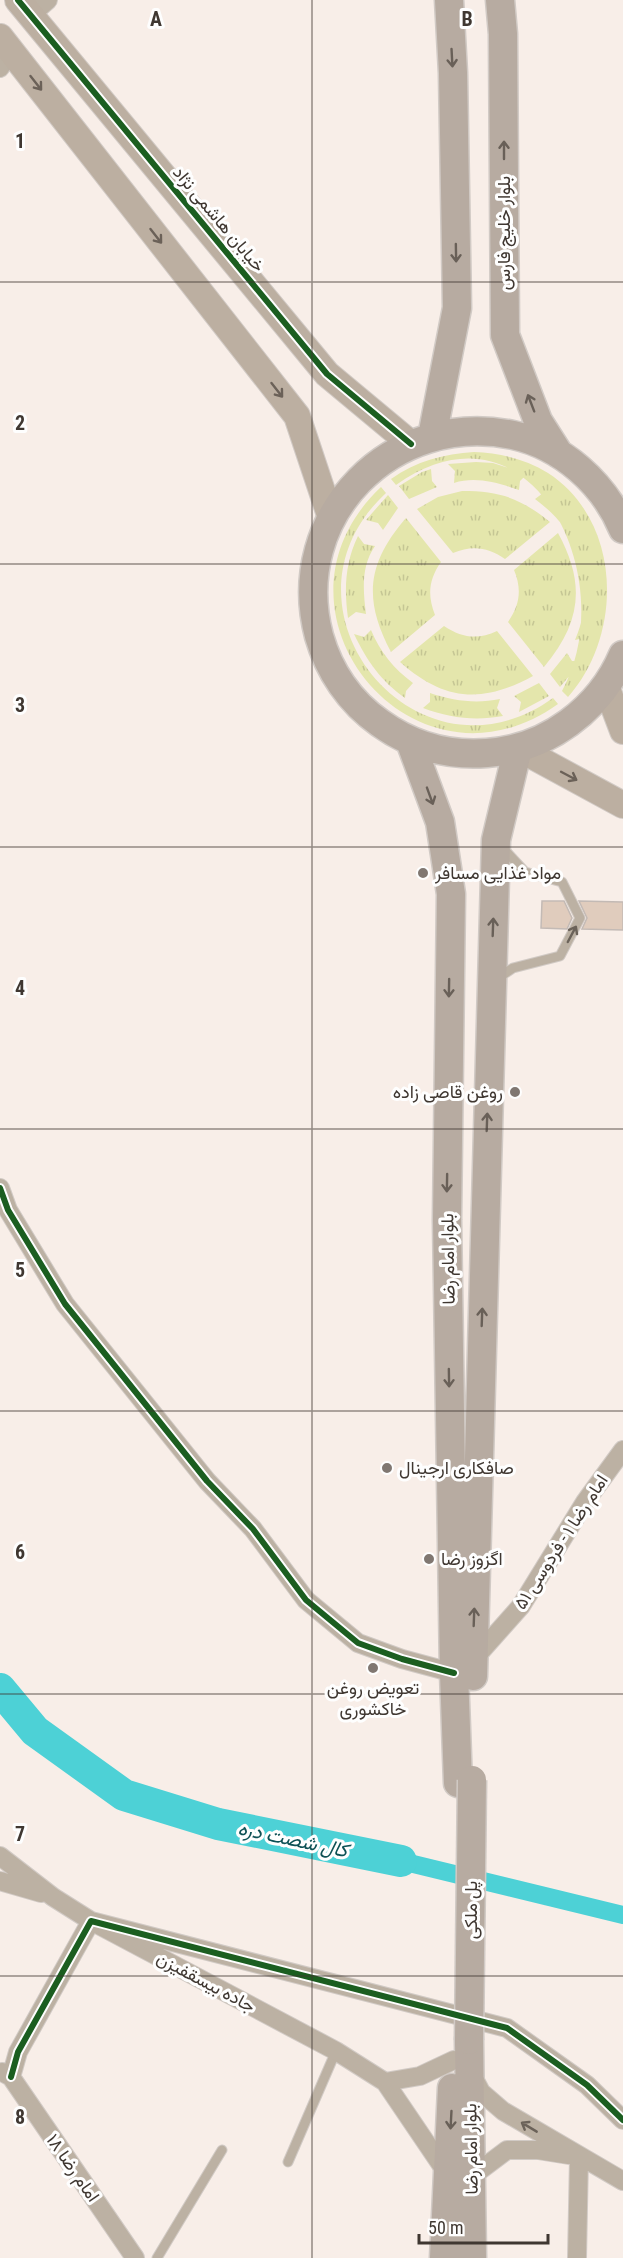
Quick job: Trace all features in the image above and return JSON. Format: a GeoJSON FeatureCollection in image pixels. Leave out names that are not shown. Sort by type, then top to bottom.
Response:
{"type":"FeatureCollection","features":[{"type":"Feature","properties":{"kind":"main road"},"geometry":{"type":"LineString","coordinates":[[421,441],[457,308],[453,73],[449,0]]}},
{"type":"Feature","properties":{"kind":"main road","name":"بلوار خلیج فارس"},"geometry":{"type":"LineString","coordinates":[[500,0],[503,34],[505,335],[538,421],[559,454]]}},
{"type":"Feature","properties":{"kind":"main road"},"geometry":{"type":"LineString","coordinates":[[623,529],[607,499],[593,482],[559,454],[519,437],[497,432],[453,432],[421,441],[382,461],[357,482],[331,518],[316,560],[314,582],[314,604],[322,647],[342,686],[356,703],[390,731],[410,741],[452,753],[496,753],[518,748],[548,735],[576,718],[592,703],[606,686],[623,655]]}},
{"type":"Feature","properties":{"kind":"main road","name":"بلوار امام رضا"},"geometry":{"type":"LineString","coordinates":[[410,741],[440,822],[451,894],[447,1220],[465,1782]]}},
{"type":"Feature","properties":{"kind":"main road","name":"بلوار امام رضا"},"geometry":{"type":"LineString","coordinates":[[463,1667],[484,1220],[496,840],[518,748]]}},
{"type":"Feature","properties":{"kind":"main road"},"geometry":{"type":"LineString","coordinates":[[447,1220],[484,1220]]}},
{"type":"Feature","properties":{"kind":"main road","name":"پل ملکی"},"geometry":{"type":"LineString","coordinates":[[462,2053],[465,1782]]}},
{"type":"Feature","properties":{"kind":"main road","name":"بلوار امام رضا"},"geometry":{"type":"LineString","coordinates":[[444,2258],[459,2176],[462,2053]]}},
{"type":"Feature","properties":{"kind":"main road","name":"بلوار امام رضا"},"geometry":{"type":"LineString","coordinates":[[459,2176],[472,2258]]}},
{"type":"Feature","properties":{"kind":"street","name":"خیابان هاشمی نژاد"},"geometry":{"type":"LineString","coordinates":[[32,5],[327,374],[421,441]]}},
{"type":"Feature","properties":{"kind":"street"},"geometry":{"type":"LineString","coordinates":[[3,52],[297,416],[331,518]]}},
{"type":"Feature","properties":{"kind":"street"},"geometry":{"type":"LineString","coordinates":[[606,686],[623,731]]}},
{"type":"Feature","properties":{"kind":"street"},"geometry":{"type":"LineString","coordinates":[[518,748],[623,805]]}},
{"type":"Feature","properties":{"kind":"street"},"geometry":{"type":"LineString","coordinates":[[0,1188],[8,1210],[65,1304],[207,1481],[253,1529],[306,1600],[358,1643],[402,1659],[463,1667]]}},
{"type":"Feature","properties":{"kind":"street","name":"امام رضا ۱ - فردوسی ۵۱"},"geometry":{"type":"LineString","coordinates":[[463,1667],[521,1606],[585,1502],[623,1450]]}},
{"type":"Feature","properties":{"kind":"street","name":"جاده بیسقفیزن"},"geometry":{"type":"LineString","coordinates":[[0,1856],[53,1897],[91,1921],[336,2051],[385,2082]]}},
{"type":"Feature","properties":{"kind":"street"},"geometry":{"type":"LineString","coordinates":[[0,1881],[53,1897]]}},
{"type":"Feature","properties":{"kind":"street"},"geometry":{"type":"LineString","coordinates":[[5,2074],[91,1921],[507,2028],[587,2085],[623,2120]]}},
{"type":"Feature","properties":{"kind":"street"},"geometry":{"type":"LineString","coordinates":[[579,2157],[538,2150],[507,2150],[459,2176],[385,2082],[420,2076],[462,2053],[481,2092],[503,2111],[623,2181]]}},
{"type":"Feature","properties":{"kind":"street","name":"امام رضا ۱۸"},"geometry":{"type":"LineString","coordinates":[[5,2074],[135,2258]]}},
{"type":"Feature","properties":{"kind":"street"},"geometry":{"type":"LineString","coordinates":[[577,2258],[579,2157]]}},
{"type":"Feature","properties":{"kind":"lane"},"geometry":{"type":"LineString","coordinates":[[492,983],[513,968],[560,957],[580,918],[562,882],[525,872],[496,840]]}},
{"type":"Feature","properties":{"kind":"lane"},"geometry":{"type":"LineString","coordinates":[[288,2162],[336,2051]]}},
{"type":"Feature","properties":{"kind":"lane"},"geometry":{"type":"LineString","coordinates":[[157,2258],[222,2150]]}},
{"type":"Feature","properties":{"kind":"green space"},"geometry":{"type":"Polygon","coordinates":[[[474,452],[512,458],[548,473],[573,494],[590,520],[602,549],[607,580],[606,612],[599,643],[586,672],[568,697],[562,691],[578,646],[581,598],[572,551],[553,510],[524,478],[488,461],[445,461],[396,485],[391,479],[410,467],[431,460],[474,452]]]}},
{"type":"Feature","properties":{"kind":"green space"},"geometry":{"type":"Polygon","coordinates":[[[493,463],[527,474],[520,481],[519,490],[479,480],[454,483],[455,471],[448,464],[493,463]]]}},
{"type":"Feature","properties":{"kind":"green space"},"geometry":{"type":"Polygon","coordinates":[[[431,469],[432,481],[437,487],[409,499],[399,486],[431,469]]]}},
{"type":"Feature","properties":{"kind":"green space"},"geometry":{"type":"Polygon","coordinates":[[[543,482],[573,511],[594,547],[587,545],[578,551],[560,522],[535,499],[543,493],[543,482]]]}},
{"type":"Feature","properties":{"kind":"green space"},"geometry":{"type":"Polygon","coordinates":[[[381,487],[386,493],[352,539],[341,587],[349,634],[372,675],[408,706],[452,723],[502,722],[553,698],[558,704],[503,730],[451,731],[404,713],[366,681],[342,637],[333,587],[345,536],[381,487]]]}},
{"type":"Feature","properties":{"kind":"green space"},"geometry":{"type":"Polygon","coordinates":[[[462,491],[488,492],[509,497],[529,507],[550,522],[505,559],[480,548],[453,553],[417,509],[438,497],[462,491]]]}},
{"type":"Feature","properties":{"kind":"green space"},"geometry":{"type":"Polygon","coordinates":[[[388,495],[398,508],[383,530],[378,523],[366,520],[388,495]]]}},
{"type":"Feature","properties":{"kind":"green space"},"geometry":{"type":"Polygon","coordinates":[[[406,518],[441,562],[430,587],[435,615],[391,652],[376,615],[373,582],[383,550],[406,518]]]}},
{"type":"Feature","properties":{"kind":"green space"},"geometry":{"type":"Polygon","coordinates":[[[558,533],[573,569],[576,586],[575,603],[566,635],[544,667],[508,622],[515,609],[519,590],[514,570],[558,533]]]}},
{"type":"Feature","properties":{"kind":"green space"},"geometry":{"type":"Polygon","coordinates":[[[358,536],[364,544],[375,546],[365,570],[366,614],[356,612],[348,618],[347,576],[350,556],[358,536]]]}},
{"type":"Feature","properties":{"kind":"green space"},"geometry":{"type":"Polygon","coordinates":[[[600,566],[601,606],[598,626],[591,645],[584,638],[575,640],[584,605],[584,570],[592,571],[600,566]]]}},
{"type":"Feature","properties":{"kind":"green space"},"geometry":{"type":"Polygon","coordinates":[[[444,626],[457,633],[477,637],[497,631],[533,676],[497,691],[480,694],[448,691],[432,685],[400,662],[444,626]]]}},
{"type":"Feature","properties":{"kind":"green space"},"geometry":{"type":"Polygon","coordinates":[[[371,630],[388,660],[413,683],[406,691],[405,698],[375,670],[354,634],[364,637],[371,630]]]}},
{"type":"Feature","properties":{"kind":"green space"},"geometry":{"type":"Polygon","coordinates":[[[567,653],[572,661],[582,661],[560,687],[550,674],[567,653]]]}},
{"type":"Feature","properties":{"kind":"green space"},"geometry":{"type":"Polygon","coordinates":[[[539,683],[549,696],[519,712],[521,702],[514,696],[539,683]]]}},
{"type":"Feature","properties":{"kind":"green space"},"geometry":{"type":"Polygon","coordinates":[[[430,693],[465,701],[500,699],[497,708],[503,716],[473,718],[453,716],[423,708],[430,702],[430,693]]]}},
{"type":"Feature","properties":{"kind":"building"},"geometry":{"type":"Polygon","coordinates":[[[542,901],[564,901],[572,918],[567,929],[541,928],[542,901]]]}},
{"type":"Feature","properties":{"kind":"building"},"geometry":{"type":"Polygon","coordinates":[[[579,901],[623,902],[623,930],[582,929],[587,918],[579,901]]]}},
{"type":"Feature","properties":{"kind":"waterway","name":"کال شصت دره"},"geometry":{"type":"LineString","coordinates":[[0,1689],[35,1731],[124,1795],[218,1824],[401,1861]]}},
{"type":"Feature","properties":{"kind":"waterway","name":"کال شصت دره"},"geometry":{"type":"LineString","coordinates":[[401,1861],[623,1915]]}},
{"type":"Feature","properties":{"kind":"cycle path"},"geometry":{"type":"LineString","coordinates":[[18,0],[327,374],[411,444]]}},
{"type":"Feature","properties":{"kind":"cycle path"},"geometry":{"type":"LineString","coordinates":[[0,1188],[8,1210],[65,1304],[207,1481],[253,1529],[306,1600],[358,1643],[402,1659],[454,1673]]}},
{"type":"Feature","properties":{"kind":"cycle path"},"geometry":{"type":"LineString","coordinates":[[11,2077],[18,2052],[91,1921],[507,2028],[587,2085],[623,2120]]}},
{"type":"Feature","properties":{"kind":"place","name":"مواد غذایی مسافر"},"geometry":{"type":"Point","coordinates":[423,873]}},
{"type":"Feature","properties":{"kind":"place","name":"روغن قاصی زاده"},"geometry":{"type":"Point","coordinates":[515,1092]}},
{"type":"Feature","properties":{"kind":"place","name":"صافکاری ارجینال"},"geometry":{"type":"Point","coordinates":[387,1468]}},
{"type":"Feature","properties":{"kind":"place","name":"اگزوز رضا"},"geometry":{"type":"Point","coordinates":[429,1559]}},
{"type":"Feature","properties":{"kind":"place","name":"تعویض روغن خاکشوری"},"geometry":{"type":"Point","coordinates":[373,1668]}}]}
